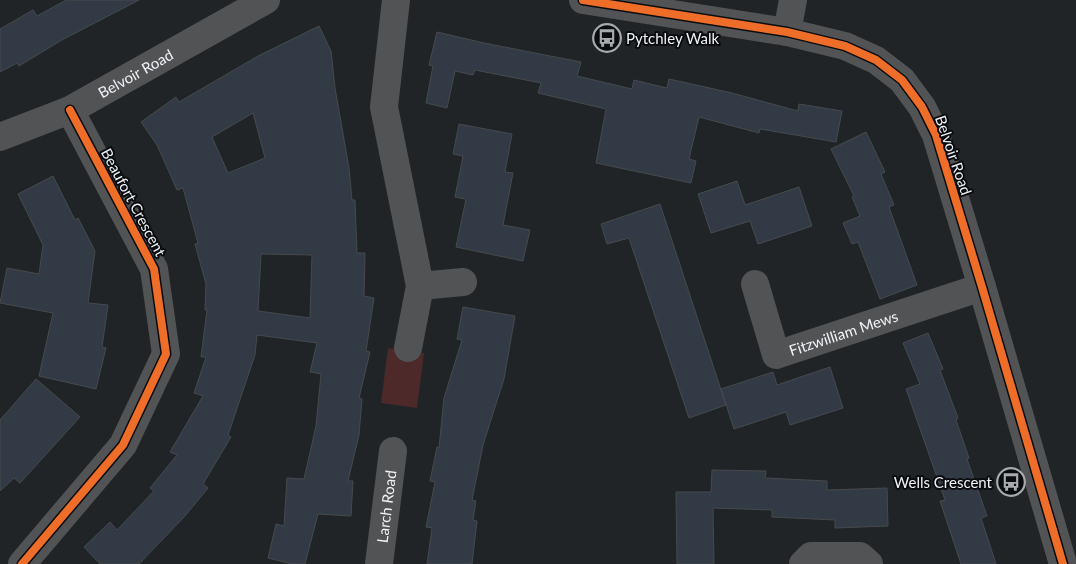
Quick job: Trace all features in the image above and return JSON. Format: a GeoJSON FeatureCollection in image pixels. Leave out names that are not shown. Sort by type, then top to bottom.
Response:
{"type":"FeatureCollection","features":[{"type":"Feature","properties":{"kind":"street","name":"Belvoir Road"},"geometry":{"type":"LineString","coordinates":[[0,137],[70,110],[266,0]]}},
{"type":"Feature","properties":{"kind":"street"},"geometry":{"type":"LineString","coordinates":[[396,0],[384,107],[420,286],[408,348]]}},
{"type":"Feature","properties":{"kind":"street","name":"Belvoir Road"},"geometry":{"type":"LineString","coordinates":[[583,0],[787,32],[845,46],[876,60],[902,80],[917,100],[936,135],[1063,564]]}},
{"type":"Feature","properties":{"kind":"street"},"geometry":{"type":"LineString","coordinates":[[787,32],[793,0]]}},
{"type":"Feature","properties":{"kind":"street","name":"Beaufort Crescent"},"geometry":{"type":"LineString","coordinates":[[22,564],[123,446],[166,354],[154,269],[70,110]]}},
{"type":"Feature","properties":{"kind":"street"},"geometry":{"type":"LineString","coordinates":[[420,286],[463,282]]}},
{"type":"Feature","properties":{"kind":"street","name":"Fitzwilliam Mews"},"geometry":{"type":"LineString","coordinates":[[755,284],[776,355],[982,287]]}},
{"type":"Feature","properties":{"kind":"street","name":"Larch Road"},"geometry":{"type":"LineString","coordinates":[[379,564],[393,450]]}},
{"type":"Feature","properties":{"kind":"street"},"geometry":{"type":"LineString","coordinates":[[803,564],[811,556],[860,556],[869,564]]}},
{"type":"Feature","properties":{"kind":"shaded area"},"geometry":{"type":"Polygon","coordinates":[[[388,348],[424,353],[417,408],[381,403],[388,348]]]}},
{"type":"Feature","properties":{"kind":"building"},"geometry":{"type":"Polygon","coordinates":[[[66,0],[139,0],[60,41],[19,66],[17,63],[0,72],[0,29],[33,10],[37,16],[66,0]]]}},
{"type":"Feature","properties":{"kind":"building"},"geometry":{"type":"Polygon","coordinates":[[[319,26],[331,51],[352,200],[355,200],[357,253],[365,253],[364,296],[374,298],[366,351],[370,352],[359,398],[362,399],[359,435],[348,481],[353,481],[351,516],[318,514],[305,564],[292,564],[268,558],[276,524],[284,526],[287,478],[304,479],[316,426],[321,374],[310,372],[317,343],[257,335],[255,355],[228,435],[231,437],[203,484],[208,488],[185,516],[139,564],[100,564],[84,547],[110,522],[117,530],[154,491],[150,488],[177,455],[170,452],[203,396],[194,393],[206,357],[201,357],[207,310],[205,310],[206,284],[195,244],[198,243],[183,188],[177,190],[157,145],[141,122],[176,97],[179,102],[258,56],[319,26]],[[253,113],[212,137],[228,173],[265,158],[253,113]],[[261,254],[258,311],[310,318],[312,255],[261,254]]]}},
{"type":"Feature","properties":{"kind":"building"},"geometry":{"type":"Polygon","coordinates":[[[437,32],[581,62],[577,76],[632,89],[634,80],[667,88],[669,79],[732,93],[798,111],[799,104],[842,111],[836,142],[760,129],[759,133],[699,117],[689,159],[696,161],[691,183],[596,163],[606,109],[538,93],[541,83],[475,70],[473,75],[455,71],[447,108],[426,103],[433,66],[429,65],[437,32]]]}},
{"type":"Feature","properties":{"kind":"building"},"geometry":{"type":"Polygon","coordinates":[[[459,124],[512,134],[505,172],[513,173],[503,225],[530,230],[523,261],[456,247],[466,199],[455,197],[463,156],[453,154],[459,124]]]}},
{"type":"Feature","properties":{"kind":"building"},"geometry":{"type":"Polygon","coordinates":[[[866,132],[885,172],[881,174],[894,205],[889,207],[917,285],[880,299],[858,242],[852,244],[843,223],[860,216],[852,197],[854,196],[831,149],[866,132]]]}},
{"type":"Feature","properties":{"kind":"building"},"geometry":{"type":"Polygon","coordinates":[[[53,176],[75,220],[78,218],[95,251],[88,303],[108,305],[102,347],[106,348],[96,389],[39,376],[53,313],[0,303],[7,268],[39,274],[43,245],[18,194],[53,176]]]}},
{"type":"Feature","properties":{"kind":"building"},"geometry":{"type":"Polygon","coordinates":[[[737,181],[745,205],[799,187],[812,226],[758,244],[750,221],[711,233],[698,194],[737,181]]]}},
{"type":"Feature","properties":{"kind":"building"},"geometry":{"type":"Polygon","coordinates":[[[660,204],[726,405],[689,418],[629,238],[607,244],[601,224],[660,204]]]}},
{"type":"Feature","properties":{"kind":"building"},"geometry":{"type":"Polygon","coordinates":[[[463,307],[515,316],[504,379],[483,445],[472,500],[476,501],[473,520],[477,521],[472,564],[427,564],[432,528],[426,527],[435,482],[430,481],[437,447],[439,448],[444,398],[462,340],[457,339],[463,307]]]}},
{"type":"Feature","properties":{"kind":"building"},"geometry":{"type":"Polygon","coordinates":[[[928,333],[943,369],[940,370],[958,418],[956,420],[969,458],[967,459],[987,516],[981,518],[996,564],[961,564],[940,501],[945,500],[906,389],[920,384],[903,343],[928,333]]]}},
{"type":"Feature","properties":{"kind":"building"},"geometry":{"type":"Polygon","coordinates":[[[830,367],[843,408],[790,425],[786,412],[734,429],[721,389],[773,372],[777,385],[830,367]]]}},
{"type":"Feature","properties":{"kind":"building"},"geometry":{"type":"Polygon","coordinates":[[[36,379],[80,417],[20,483],[14,478],[0,491],[0,420],[36,379]]]}},
{"type":"Feature","properties":{"kind":"building"},"geometry":{"type":"Polygon","coordinates":[[[712,470],[766,471],[765,478],[827,481],[827,490],[887,488],[888,526],[835,528],[835,520],[772,517],[772,510],[713,508],[714,564],[677,564],[676,492],[711,492],[712,470]]]}},
{"type":"Feature","properties":{"kind":"cycle path"},"geometry":{"type":"LineString","coordinates":[[583,0],[787,32],[845,46],[876,60],[902,80],[922,107],[936,135],[1063,564]]}},
{"type":"Feature","properties":{"kind":"cycle path"},"geometry":{"type":"LineString","coordinates":[[22,564],[123,445],[166,354],[154,269],[70,110]]}},
{"type":"Feature","properties":{"kind":"place","name":"Pytchley Walk"},"geometry":{"type":"Point","coordinates":[607,38]}},
{"type":"Feature","properties":{"kind":"place","name":"Wells Crescent"},"geometry":{"type":"Point","coordinates":[1011,482]}}]}
